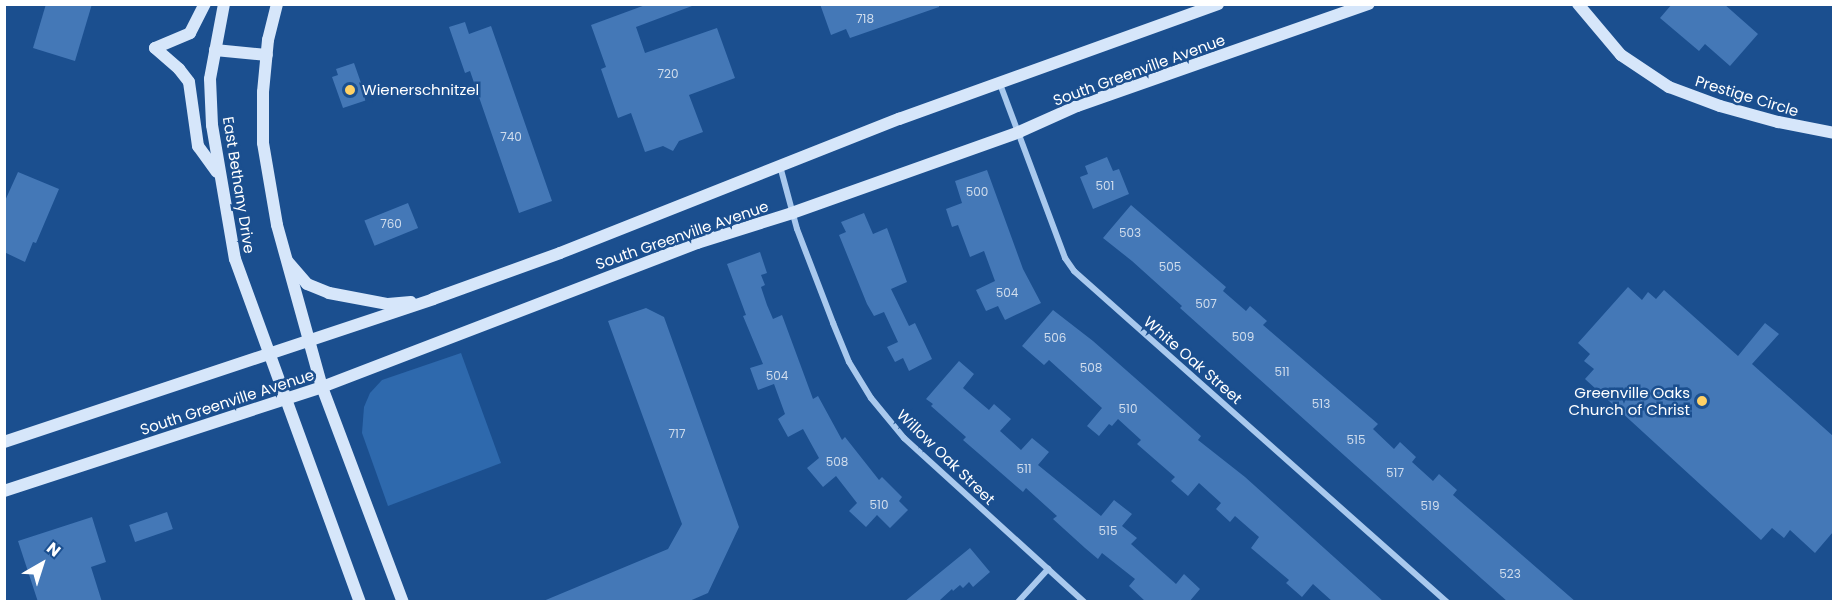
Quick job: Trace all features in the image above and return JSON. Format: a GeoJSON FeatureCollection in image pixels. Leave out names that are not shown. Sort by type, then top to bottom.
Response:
{"type":"FeatureCollection","features":[{"type":"Feature","properties":{"kind":"main road"},"geometry":{"type":"LineString","coordinates":[[205,4],[190,33],[155,48],[179,69],[189,82],[198,146],[219,174]]}},
{"type":"Feature","properties":{"kind":"main road","name":"East Bethany Drive"},"geometry":{"type":"LineString","coordinates":[[224,4],[210,79],[212,125],[235,259],[360,602]]}},
{"type":"Feature","properties":{"kind":"main road","name":"East Bethany Drive"},"geometry":{"type":"LineString","coordinates":[[277,4],[267,55],[263,143],[285,259],[322,387],[403,602]]}},
{"type":"Feature","properties":{"kind":"main road","name":"South Greenville Avenue"},"geometry":{"type":"LineString","coordinates":[[4,442],[310,342],[433,299],[560,253],[899,119],[1218,4]]}},
{"type":"Feature","properties":{"kind":"main road","name":"South Greenville Avenue"},"geometry":{"type":"LineString","coordinates":[[4,491],[322,387],[698,243],[792,213],[1019,132],[1077,106],[1369,4]]}},
{"type":"Feature","properties":{"kind":"main road","name":"Prestige Circle"},"geometry":{"type":"LineString","coordinates":[[1578,4],[1621,54],[1669,87],[1720,106],[1778,122],[1833,133]]}},
{"type":"Feature","properties":{"kind":"main road"},"geometry":{"type":"LineString","coordinates":[[215,50],[267,55]]}},
{"type":"Feature","properties":{"kind":"main road"},"geometry":{"type":"LineString","coordinates":[[285,259],[308,284],[331,294],[388,304],[433,299]]}},
{"type":"Feature","properties":{"kind":"street","name":"White Oak Street"},"geometry":{"type":"LineString","coordinates":[[1000,84],[1065,258],[1074,271],[1448,602]]}},
{"type":"Feature","properties":{"kind":"street","name":"Willow Oak Street"},"geometry":{"type":"LineString","coordinates":[[780,166],[792,213],[833,323],[849,362],[871,398],[904,438],[1084,602]]}},
{"type":"Feature","properties":{"kind":"street"},"geometry":{"type":"LineString","coordinates":[[1018,602],[1048,569]]}},
{"type":"Feature","properties":{"kind":"shaded area"},"geometry":{"type":"Polygon","coordinates":[[[461,353],[501,463],[388,506],[362,433],[364,407],[370,393],[382,380],[461,353]]]}},
{"type":"Feature","properties":{"kind":"building"},"geometry":{"type":"Polygon","coordinates":[[[46,4],[92,4],[75,61],[33,48],[46,4]]]}},
{"type":"Feature","properties":{"kind":"building"},"geometry":{"type":"Polygon","coordinates":[[[648,4],[692,6],[636,27],[645,53],[717,28],[735,78],[689,95],[703,132],[679,141],[673,151],[663,146],[645,152],[631,113],[618,118],[601,69],[606,67],[591,25],[648,4]]]}},
{"type":"Feature","properties":{"kind":"building"},"geometry":{"type":"Polygon","coordinates":[[[820,4],[939,4],[939,7],[850,38],[846,29],[831,35],[820,4]]]}},
{"type":"Feature","properties":{"kind":"building"},"geometry":{"type":"Polygon","coordinates":[[[1672,4],[1724,4],[1758,34],[1730,66],[1705,44],[1699,51],[1660,18],[1672,4]]]}},
{"type":"Feature","properties":{"kind":"building"},"geometry":{"type":"Polygon","coordinates":[[[465,22],[469,34],[491,26],[552,201],[519,213],[470,71],[465,73],[449,27],[465,22]]]}},
{"type":"Feature","properties":{"kind":"building","name":"Wienerschnitzel"},"geometry":{"type":"Polygon","coordinates":[[[354,63],[367,100],[343,108],[332,77],[338,75],[336,69],[354,63]]]}},
{"type":"Feature","properties":{"kind":"building"},"geometry":{"type":"Polygon","coordinates":[[[1107,157],[1113,171],[1119,169],[1129,194],[1093,209],[1080,177],[1088,174],[1085,166],[1107,157]]]}},
{"type":"Feature","properties":{"kind":"building"},"geometry":{"type":"Polygon","coordinates":[[[987,170],[1023,269],[1041,303],[1005,320],[998,306],[986,311],[976,290],[995,281],[984,251],[970,257],[958,225],[952,227],[946,209],[962,203],[955,181],[987,170]]]}},
{"type":"Feature","properties":{"kind":"building"},"geometry":{"type":"Polygon","coordinates":[[[18,172],[59,189],[36,243],[33,242],[25,262],[4,252],[4,203],[18,172]]]}},
{"type":"Feature","properties":{"kind":"building"},"geometry":{"type":"Polygon","coordinates":[[[408,203],[418,228],[375,246],[364,221],[408,203]]]}},
{"type":"Feature","properties":{"kind":"building"},"geometry":{"type":"Polygon","coordinates":[[[1131,205],[1226,287],[1223,291],[1246,311],[1250,306],[1267,321],[1263,325],[1378,424],[1373,429],[1394,449],[1400,442],[1416,457],[1412,462],[1433,481],[1439,474],[1457,490],[1453,495],[1576,602],[1508,602],[1482,579],[1180,308],[1182,306],[1132,261],[1103,238],[1131,205]]]}},
{"type":"Feature","properties":{"kind":"building"},"geometry":{"type":"Polygon","coordinates":[[[864,213],[873,234],[887,228],[907,282],[891,289],[909,326],[915,323],[932,359],[909,371],[903,358],[895,362],[887,347],[898,342],[884,312],[874,316],[867,304],[839,235],[846,232],[841,222],[864,213]]]}},
{"type":"Feature","properties":{"kind":"building"},"geometry":{"type":"Polygon","coordinates":[[[760,252],[767,273],[761,275],[765,285],[761,287],[767,305],[773,319],[782,315],[813,399],[818,396],[842,440],[845,437],[879,480],[882,477],[902,497],[899,501],[908,510],[890,528],[877,515],[866,527],[849,511],[857,503],[836,476],[823,487],[807,468],[819,458],[803,429],[788,437],[778,419],[785,414],[774,384],[758,390],[750,368],[763,364],[743,316],[746,315],[727,264],[760,252]]]}},
{"type":"Feature","properties":{"kind":"building","name":"Greenville Oaks Church of Christ"},"geometry":{"type":"Polygon","coordinates":[[[1628,287],[1642,300],[1648,292],[1656,299],[1664,290],[1738,356],[1765,323],[1779,334],[1752,364],[1833,436],[1833,532],[1815,553],[1790,530],[1784,538],[1772,528],[1761,540],[1585,379],[1594,369],[1584,361],[1590,354],[1578,343],[1628,287]]]}},
{"type":"Feature","properties":{"kind":"building"},"geometry":{"type":"Polygon","coordinates":[[[646,308],[664,317],[739,527],[708,593],[687,602],[541,602],[668,549],[682,524],[608,321],[646,308]]]}},
{"type":"Feature","properties":{"kind":"building"},"geometry":{"type":"Polygon","coordinates":[[[1053,310],[1093,341],[1201,436],[1198,440],[1245,477],[1384,602],[1333,602],[1313,584],[1302,597],[1286,583],[1289,580],[1251,548],[1259,537],[1235,516],[1230,522],[1216,509],[1221,503],[1199,483],[1188,496],[1171,481],[1175,477],[1137,444],[1141,440],[1118,419],[1112,426],[1109,424],[1099,436],[1087,426],[1102,408],[1049,360],[1044,365],[1022,346],[1053,310]]]}},
{"type":"Feature","properties":{"kind":"building"},"geometry":{"type":"Polygon","coordinates":[[[959,361],[974,374],[963,388],[989,410],[994,404],[1011,419],[1000,431],[1021,450],[1032,438],[1049,452],[1038,465],[1101,516],[1114,500],[1132,514],[1122,526],[1137,538],[1131,544],[1176,584],[1184,574],[1200,589],[1189,602],[1146,602],[1129,586],[1135,579],[1102,553],[1098,559],[1053,519],[1057,516],[1026,488],[1023,492],[963,440],[966,437],[926,399],[959,361]]]}},
{"type":"Feature","properties":{"kind":"building"},"geometry":{"type":"Polygon","coordinates":[[[167,512],[173,529],[135,542],[129,525],[167,512]]]}},
{"type":"Feature","properties":{"kind":"building"},"geometry":{"type":"Polygon","coordinates":[[[92,517],[106,562],[91,567],[102,602],[38,602],[18,541],[92,517]]]}},
{"type":"Feature","properties":{"kind":"building"},"geometry":{"type":"Polygon","coordinates":[[[970,548],[990,572],[973,587],[969,582],[963,588],[960,585],[953,591],[952,589],[940,600],[941,602],[904,602],[970,548]]]}},
{"type":"Feature","properties":{"kind":"place","name":"Wienerschnitzel"},"geometry":{"type":"Point","coordinates":[350,90]}},
{"type":"Feature","properties":{"kind":"place","name":"Greenville Oaks Church of Christ"},"geometry":{"type":"Point","coordinates":[1702,401]}}]}
